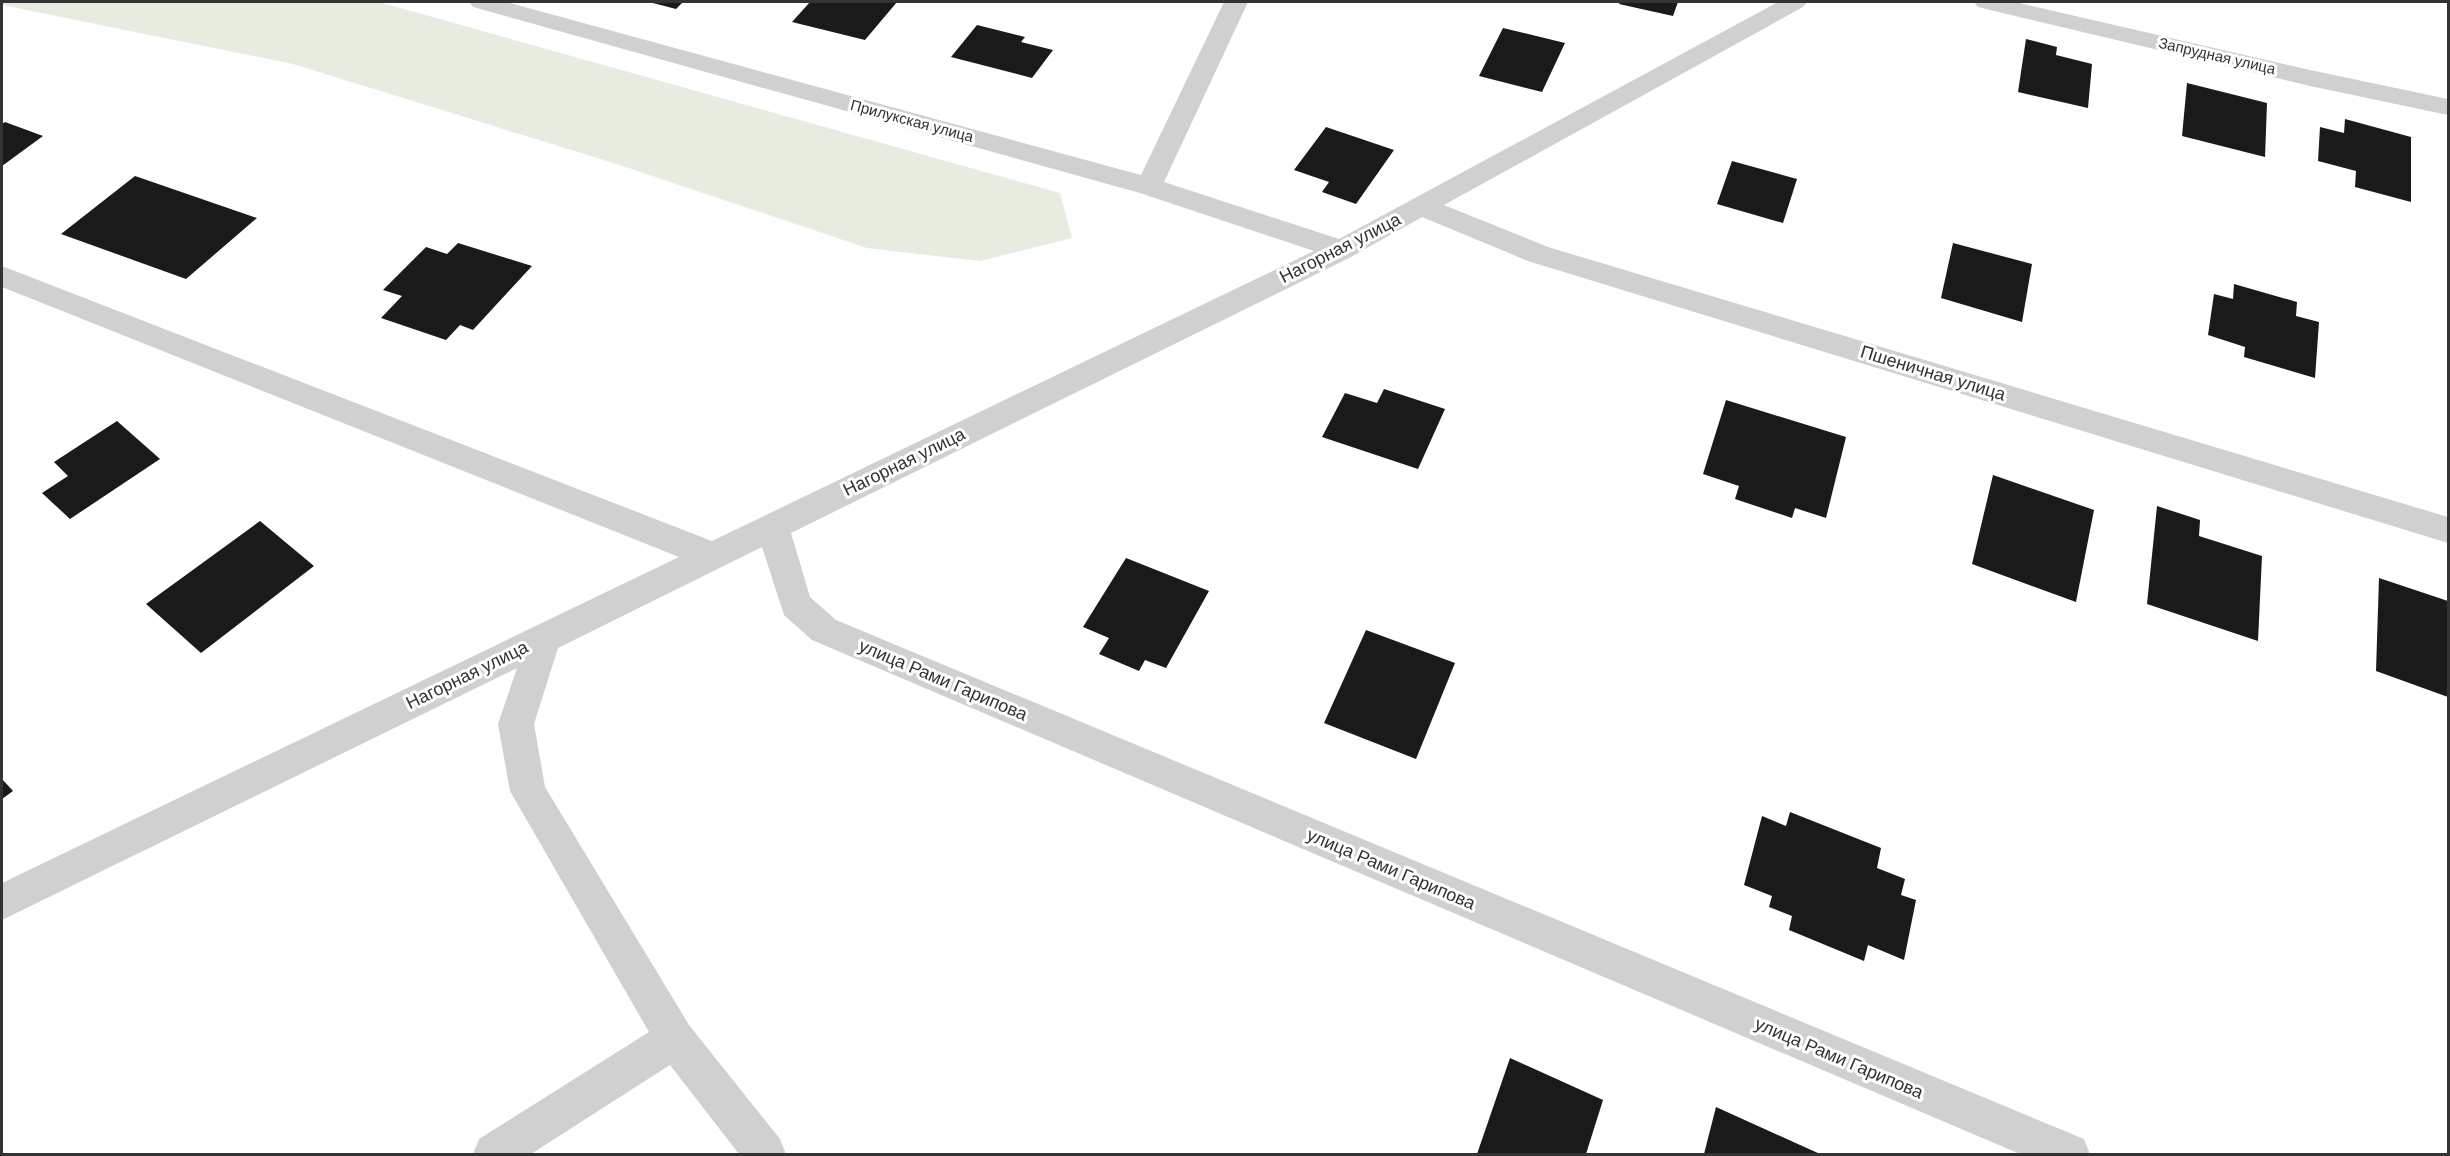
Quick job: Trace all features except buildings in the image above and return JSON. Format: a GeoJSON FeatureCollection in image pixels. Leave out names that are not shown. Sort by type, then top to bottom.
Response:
{"type":"FeatureCollection","features":[{"type":"Feature","properties":{"kind":"street","name":"Прилукская улица"},"geometry":{"type":"LineString","coordinates":[[481,2],[1149,186],[1341,250]]}},
{"type":"Feature","properties":{"kind":"street"},"geometry":{"type":"LineString","coordinates":[[1149,186],[1236,2]]}},
{"type":"Feature","properties":{"kind":"street","name":"Нагорная улица"},"geometry":{"type":"LineString","coordinates":[[2,902],[772,525],[1341,250],[1795,2]]}},
{"type":"Feature","properties":{"kind":"street","name":"Запрудная улица"},"geometry":{"type":"LineString","coordinates":[[1986,2],[2310,78],[2448,107]]}},
{"type":"Feature","properties":{"kind":"street","name":"Пшеничная улица"},"geometry":{"type":"LineString","coordinates":[[1420,206],[1538,254],[2448,530]]}},
{"type":"Feature","properties":{"kind":"street"},"geometry":{"type":"LineString","coordinates":[[2,276],[711,555]]}},
{"type":"Feature","properties":{"kind":"street","name":"улица Рами Гарипова"},"geometry":{"type":"LineString","coordinates":[[772,525],[796,605],[824,630],[2069,1155]]}},
{"type":"Feature","properties":{"kind":"street"},"geometry":{"type":"LineString","coordinates":[[545,636],[516,724],[528,791],[675,1039],[765,1155]]}},
{"type":"Feature","properties":{"kind":"street"},"geometry":{"type":"LineString","coordinates":[[494,1155],[675,1039]]}},
{"type":"Feature","properties":{"kind":"shaded area"},"geometry":{"type":"Polygon","coordinates":[[[2,2],[379,2],[1060,193],[1072,238],[980,261],[867,248],[620,165],[293,64],[2,5],[2,2]]]}}]}
